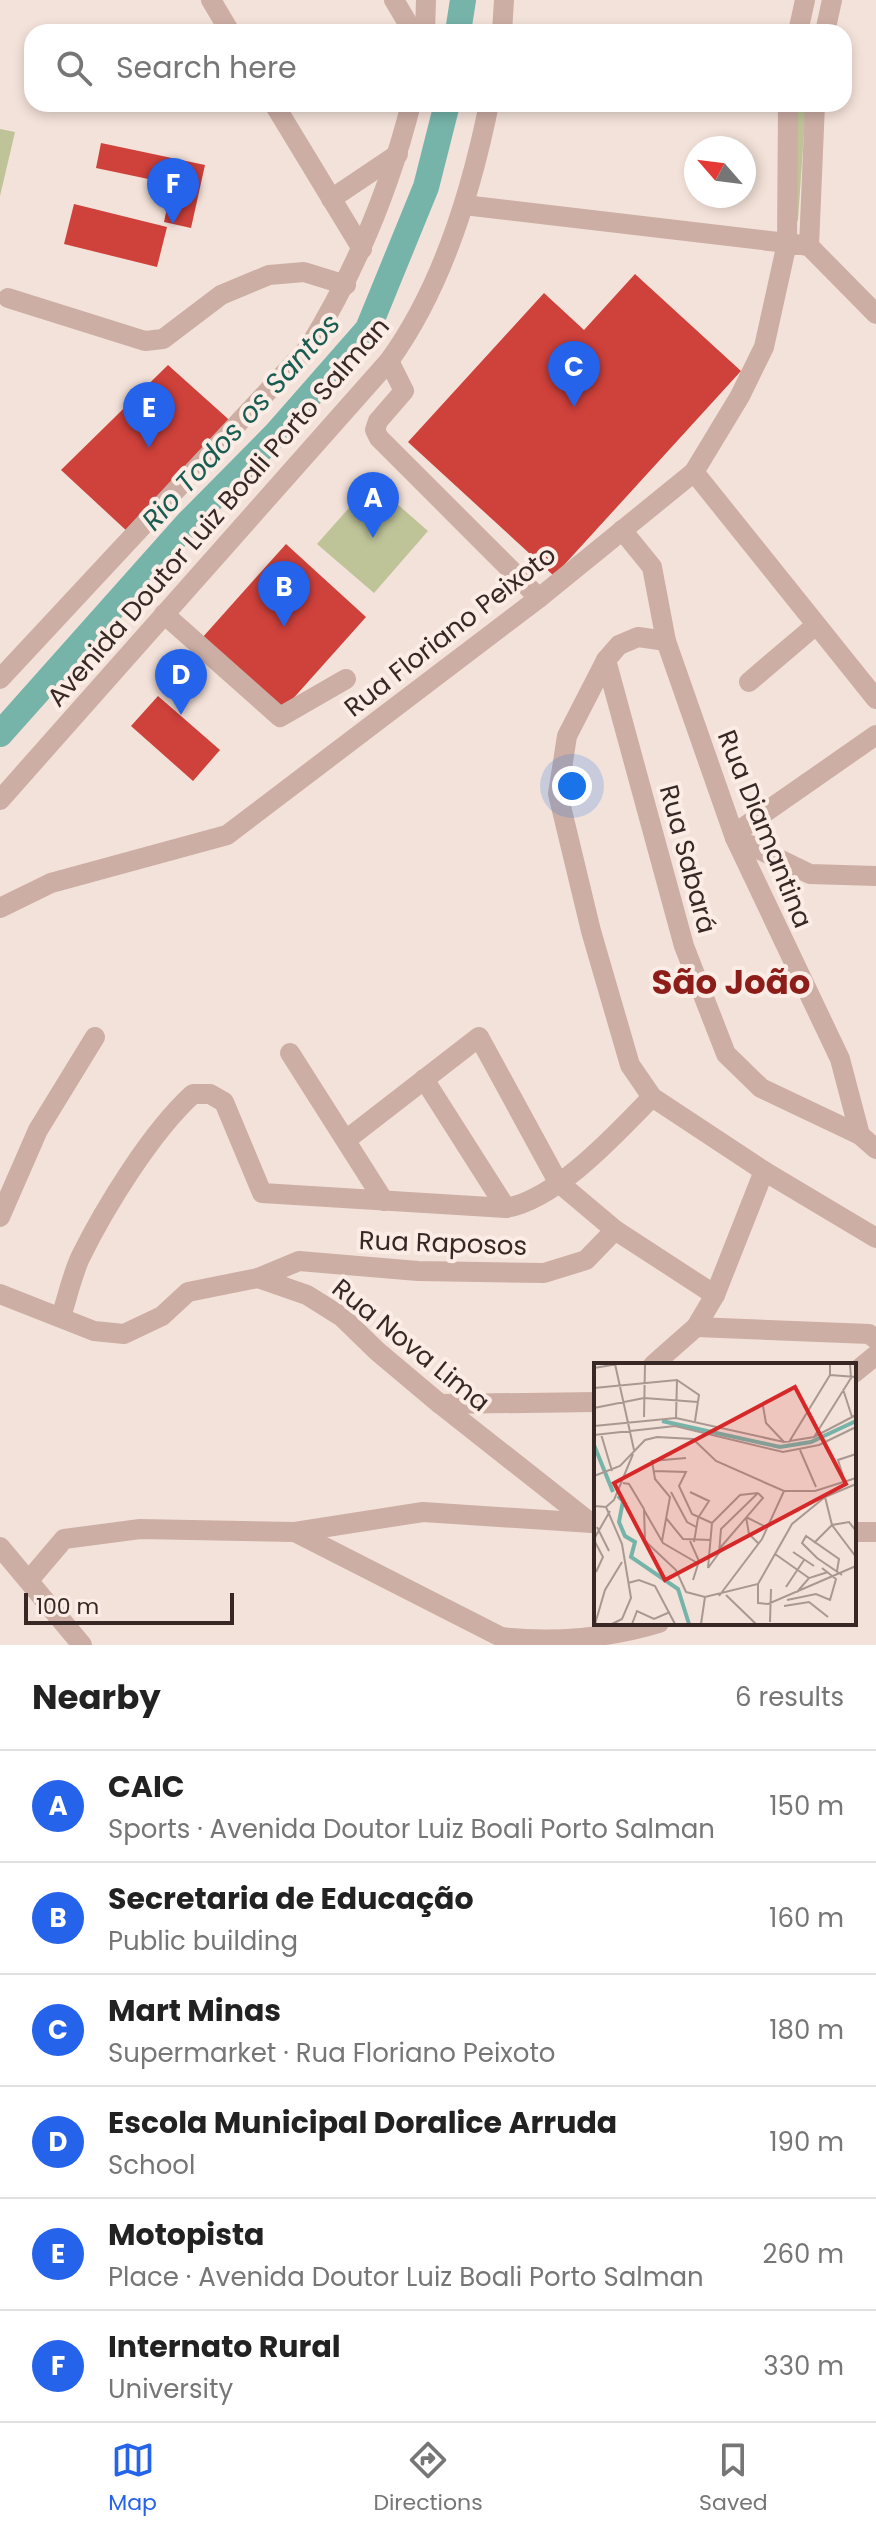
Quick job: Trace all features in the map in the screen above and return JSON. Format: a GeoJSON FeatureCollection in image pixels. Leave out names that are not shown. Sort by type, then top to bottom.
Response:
{"type":"FeatureCollection","features":[{"type":"Feature","properties":{"kind":"street"},"geometry":{"type":"LineString","coordinates":[[211,0],[225,24]]}},
{"type":"Feature","properties":{"kind":"street"},"geometry":{"type":"LineString","coordinates":[[394,0],[408,24]]}},
{"type":"Feature","properties":{"kind":"street"},"geometry":{"type":"LineString","coordinates":[[425,24],[426,0]]}},
{"type":"Feature","properties":{"kind":"street"},"geometry":{"type":"LineString","coordinates":[[502,24],[504,0]]}},
{"type":"Feature","properties":{"kind":"street"},"geometry":{"type":"LineString","coordinates":[[800,24],[805,0]]}},
{"type":"Feature","properties":{"kind":"street"},"geometry":{"type":"LineString","coordinates":[[827,24],[832,0]]}},
{"type":"Feature","properties":{"kind":"street"},"geometry":{"type":"LineString","coordinates":[[279,112],[362,249]]}},
{"type":"Feature","properties":{"kind":"street","name":"Avenida Doutor Luiz Boali Porto Salman"},"geometry":{"type":"LineString","coordinates":[[0,679],[309,347],[346,285],[362,249],[398,154],[409,112]]}},
{"type":"Feature","properties":{"kind":"street","name":"Avenida Doutor Luiz Boali Porto Salman"},"geometry":{"type":"LineString","coordinates":[[0,800],[389,361],[412,329],[464,205],[487,112]]}},
{"type":"Feature","properties":{"kind":"street","name":"Rua Floriano Peixoto"},"geometry":{"type":"LineString","coordinates":[[0,908],[51,883],[227,835],[539,598],[694,472],[740,396],[764,347],[787,243],[788,112]]}},
{"type":"Feature","properties":{"kind":"street"},"geometry":{"type":"LineString","coordinates":[[809,246],[815,112]]}},
{"type":"Feature","properties":{"kind":"street"},"geometry":{"type":"LineString","coordinates":[[331,199],[398,154]]}},
{"type":"Feature","properties":{"kind":"street"},"geometry":{"type":"LineString","coordinates":[[464,205],[809,246],[876,314]]}},
{"type":"Feature","properties":{"kind":"street"},"geometry":{"type":"LineString","coordinates":[[8,298],[145,341],[163,339],[221,295],[269,275],[304,272],[346,285]]}},
{"type":"Feature","properties":{"kind":"street"},"geometry":{"type":"LineString","coordinates":[[389,361],[404,391],[378,421],[375,430],[379,438],[539,598]]}},
{"type":"Feature","properties":{"kind":"street"},"geometry":{"type":"LineString","coordinates":[[694,472],[876,699]]}},
{"type":"Feature","properties":{"kind":"street","name":"Rua Diamantina"},"geometry":{"type":"LineString","coordinates":[[622,530],[652,567],[666,641],[734,836],[840,1059],[860,1135]]}},
{"type":"Feature","properties":{"kind":"street"},"geometry":{"type":"LineString","coordinates":[[164,614],[280,717],[346,679]]}},
{"type":"Feature","properties":{"kind":"street"},"geometry":{"type":"LineString","coordinates":[[749,682],[816,625]]}},
{"type":"Feature","properties":{"kind":"street"},"geometry":{"type":"LineString","coordinates":[[666,641],[638,637],[619,645],[606,660],[567,736],[558,794],[591,931],[630,1065],[652,1097],[764,1171],[876,1238]]}},
{"type":"Feature","properties":{"kind":"street","name":"Rua Sabará"},"geometry":{"type":"LineString","coordinates":[[606,660],[684,946],[726,1054],[761,1088],[860,1135],[876,1149]]}},
{"type":"Feature","properties":{"kind":"street"},"geometry":{"type":"LineString","coordinates":[[876,735],[734,836],[810,874],[876,876]]}},
{"type":"Feature","properties":{"kind":"street"},"geometry":{"type":"LineString","coordinates":[[0,1217],[38,1130],[95,1037]]}},
{"type":"Feature","properties":{"kind":"street"},"geometry":{"type":"LineString","coordinates":[[346,1140],[476,1037],[482,1039],[558,1182],[615,1230],[715,1295]]}},
{"type":"Feature","properties":{"kind":"street"},"geometry":{"type":"LineString","coordinates":[[290,1053],[384,1201]]}},
{"type":"Feature","properties":{"kind":"street"},"geometry":{"type":"LineString","coordinates":[[424,1079],[506,1208]]}},
{"type":"Feature","properties":{"kind":"street"},"geometry":{"type":"LineString","coordinates":[[61,1317],[80,1260],[106,1213],[171,1114],[193,1094],[210,1094],[224,1102],[262,1193],[506,1208],[528,1204],[558,1182],[613,1137],[652,1097]]}},
{"type":"Feature","properties":{"kind":"street"},"geometry":{"type":"LineString","coordinates":[[655,1363],[696,1327],[715,1295],[764,1171]]}},
{"type":"Feature","properties":{"kind":"street","name":"Rua Raposos"},"geometry":{"type":"LineString","coordinates":[[258,1278],[299,1261],[418,1271],[544,1273],[586,1260],[615,1230]]}},
{"type":"Feature","properties":{"kind":"street"},"geometry":{"type":"LineString","coordinates":[[0,1294],[94,1331],[124,1334],[162,1316],[188,1292],[258,1278]]}},
{"type":"Feature","properties":{"kind":"street","name":"Rua Nova Lima"},"geometry":{"type":"LineString","coordinates":[[258,1278],[307,1295],[342,1317],[440,1404],[594,1524]]}},
{"type":"Feature","properties":{"kind":"street"},"geometry":{"type":"LineString","coordinates":[[696,1327],[869,1334],[876,1339]]}},
{"type":"Feature","properties":{"kind":"street"},"geometry":{"type":"LineString","coordinates":[[856,1371],[876,1355]]}},
{"type":"Feature","properties":{"kind":"street"},"geometry":{"type":"LineString","coordinates":[[440,1404],[594,1402]]}},
{"type":"Feature","properties":{"kind":"street"},"geometry":{"type":"LineString","coordinates":[[30,1579],[64,1539],[140,1529],[295,1532],[423,1512],[594,1524]]}},
{"type":"Feature","properties":{"kind":"street"},"geometry":{"type":"LineString","coordinates":[[295,1532],[501,1637],[524,1640],[623,1634],[652,1625]]}},
{"type":"Feature","properties":{"kind":"street"},"geometry":{"type":"LineString","coordinates":[[0,1547],[30,1579],[82,1645]]}},
{"type":"Feature","properties":{"kind":"green space"},"geometry":{"type":"Polygon","coordinates":[[[794,112],[805,112],[798,220],[790,233],[794,112]]]}},
{"type":"Feature","properties":{"kind":"green space"},"geometry":{"type":"Polygon","coordinates":[[[0,129],[15,132],[0,196],[0,129]]]}},
{"type":"Feature","properties":{"kind":"green space"},"geometry":{"type":"Polygon","coordinates":[[[372,482],[428,531],[374,593],[317,544],[372,482]]]}},
{"type":"Feature","properties":{"kind":"building"},"geometry":{"type":"Polygon","coordinates":[[[101,143],[205,165],[191,228],[164,222],[172,184],[96,168],[101,143]]]}},
{"type":"Feature","properties":{"kind":"building"},"geometry":{"type":"Polygon","coordinates":[[[74,204],[167,227],[157,267],[64,244],[74,204]]]}},
{"type":"Feature","properties":{"kind":"building"},"geometry":{"type":"Polygon","coordinates":[[[635,274],[741,371],[554,576],[408,442],[544,293],[584,330],[635,274]]]}},
{"type":"Feature","properties":{"kind":"building"},"geometry":{"type":"Polygon","coordinates":[[[168,365],[236,426],[129,533],[61,470],[168,365]]]}},
{"type":"Feature","properties":{"kind":"building"},"geometry":{"type":"Polygon","coordinates":[[[286,544],[366,617],[282,711],[202,638],[286,544]]]}},
{"type":"Feature","properties":{"kind":"building"},"geometry":{"type":"Polygon","coordinates":[[[158,696],[220,750],[193,781],[131,726],[158,696]]]}},
{"type":"Feature","properties":{"kind":"waterway","name":"Rio Todos os Santos"},"geometry":{"type":"LineString","coordinates":[[459,24],[463,0]]}},
{"type":"Feature","properties":{"kind":"waterway","name":"Rio Todos os Santos"},"geometry":{"type":"LineString","coordinates":[[0,734],[188,523],[275,435],[368,329],[426,187],[445,112]]}},
{"type":"Feature","properties":{"kind":"place","name":"Internato Rural"},"geometry":{"type":"Point","coordinates":[173,224]}},
{"type":"Feature","properties":{"kind":"place","name":"Mart Minas"},"geometry":{"type":"Point","coordinates":[574,407]}},
{"type":"Feature","properties":{"kind":"place","name":"Motopista"},"geometry":{"type":"Point","coordinates":[149,448]}},
{"type":"Feature","properties":{"kind":"place","name":"CAIC"},"geometry":{"type":"Point","coordinates":[373,538]}},
{"type":"Feature","properties":{"kind":"place","name":"Secretaria de Educação"},"geometry":{"type":"Point","coordinates":[284,627]}},
{"type":"Feature","properties":{"kind":"place","name":"Escola Municipal Doralice Arruda"},"geometry":{"type":"Point","coordinates":[181,715]}},
{"type":"Feature","properties":{"kind":"district","name":"São João"},"geometry":{"type":"Point","coordinates":[731,982]}}]}
